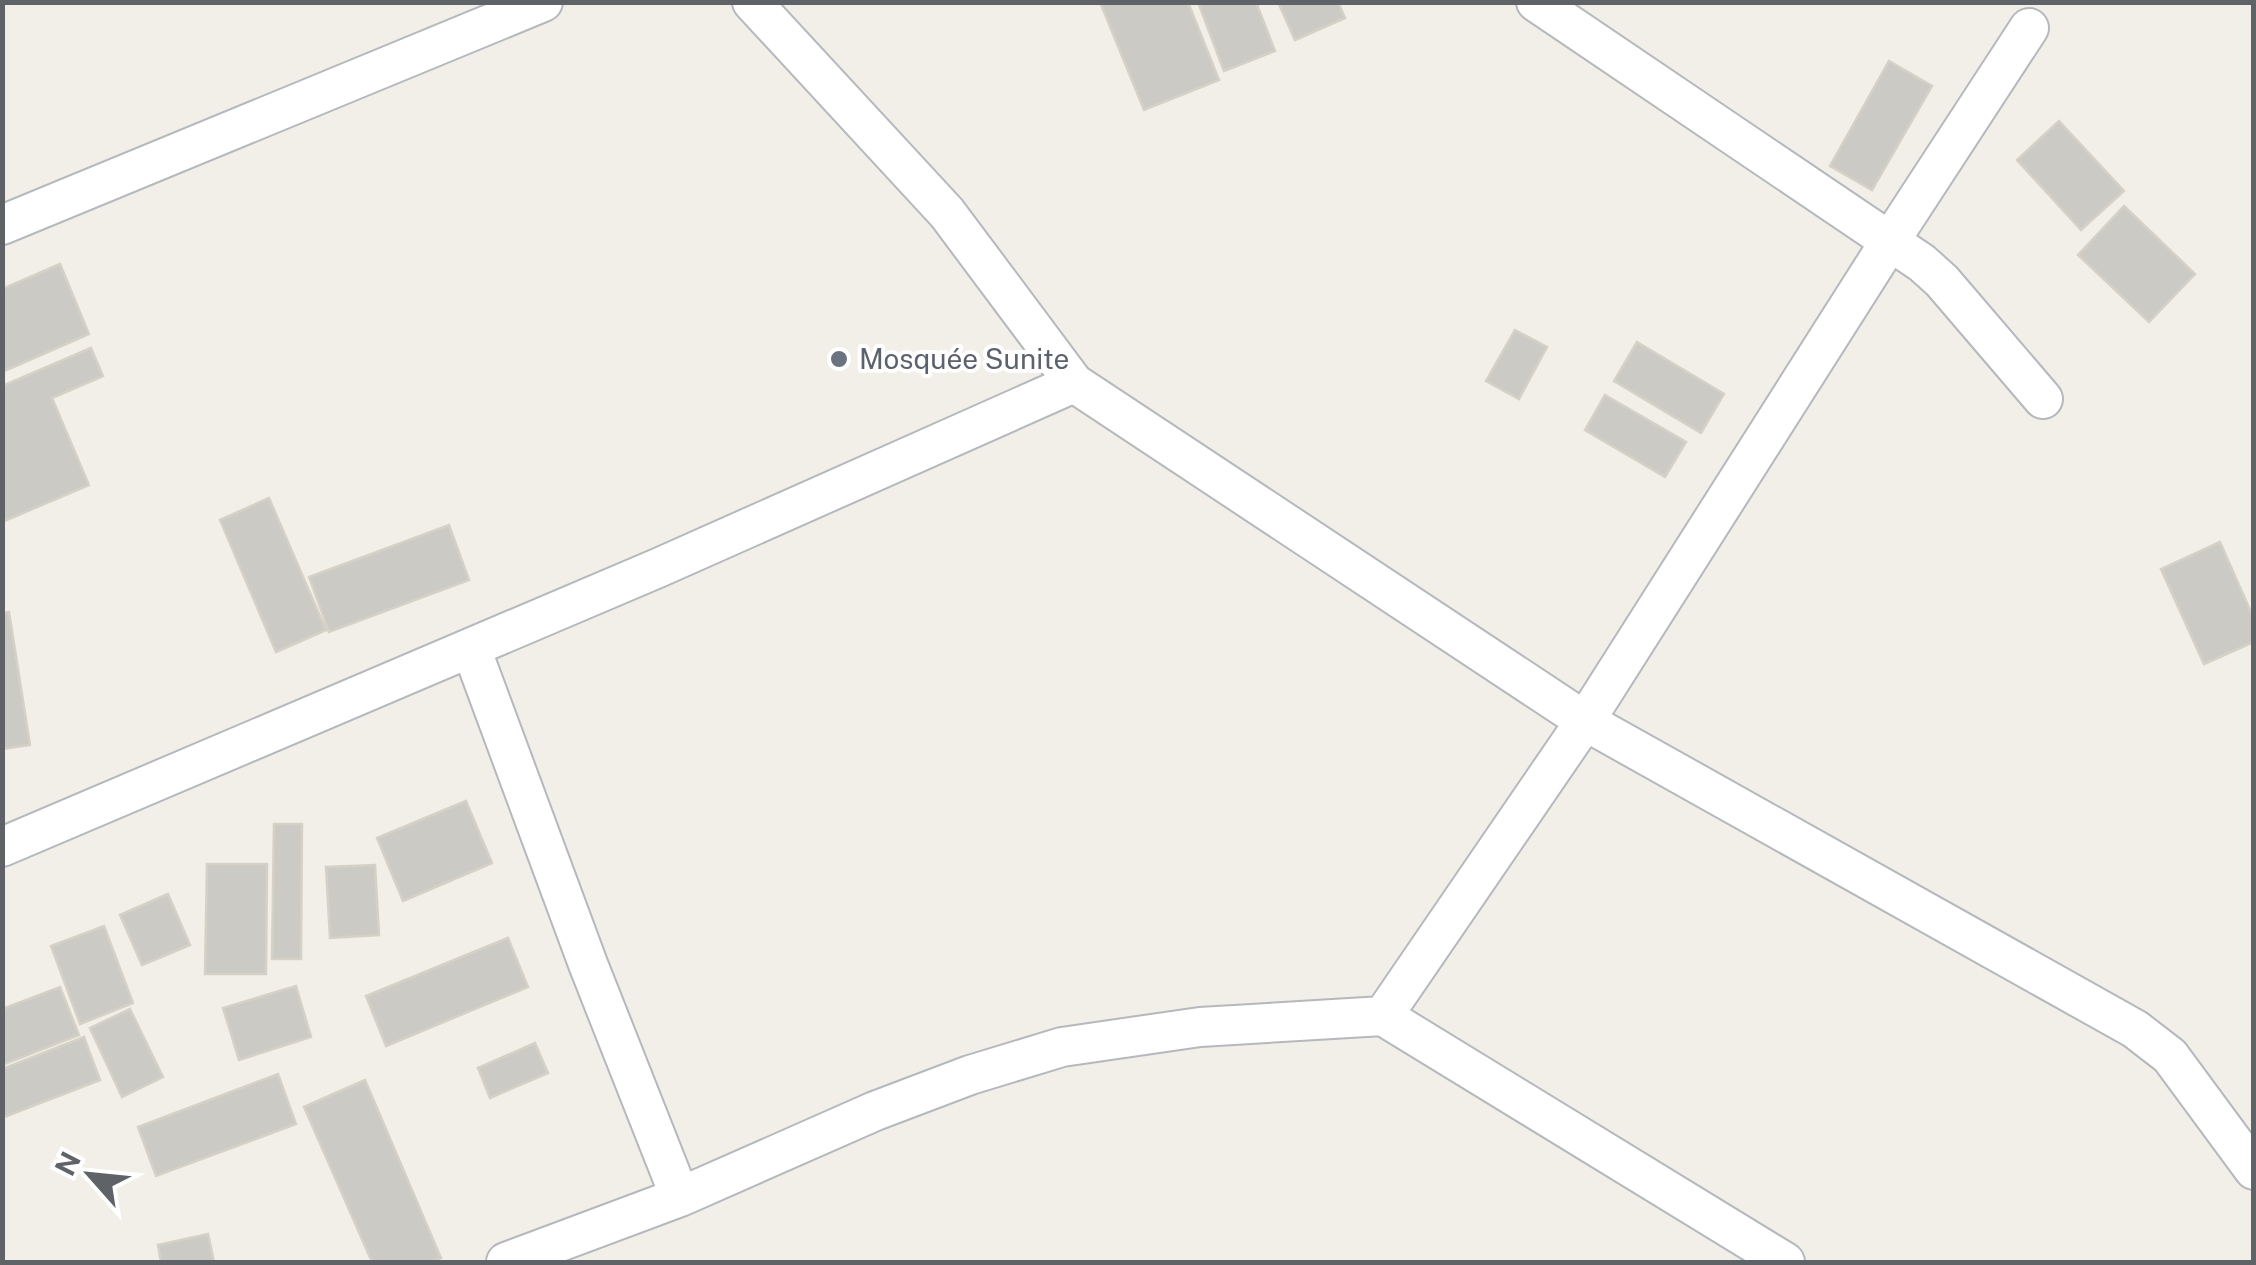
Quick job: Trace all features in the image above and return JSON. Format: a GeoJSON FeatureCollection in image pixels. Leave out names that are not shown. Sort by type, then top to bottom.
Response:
{"type":"FeatureCollection","features":[{"type":"Feature","properties":{"kind":"street"},"geometry":{"type":"LineString","coordinates":[[2,225],[543,2]]}},
{"type":"Feature","properties":{"kind":"street"},"geometry":{"type":"LineString","coordinates":[[752,2],[947,213],[1074,384],[1586,720],[2135,1029],[2170,1056],[2254,1170]]}},
{"type":"Feature","properties":{"kind":"street"},"geometry":{"type":"LineString","coordinates":[[1536,2],[1922,262],[2044,400]]}},
{"type":"Feature","properties":{"kind":"street"},"geometry":{"type":"LineString","coordinates":[[1383,1016],[1586,720],[2029,28]]}},
{"type":"Feature","properties":{"kind":"street"},"geometry":{"type":"LineString","coordinates":[[2,848],[1074,384]]}},
{"type":"Feature","properties":{"kind":"street"},"geometry":{"type":"LineString","coordinates":[[471,648],[588,964],[680,1197]]}},
{"type":"Feature","properties":{"kind":"street"},"geometry":{"type":"LineString","coordinates":[[506,1262],[680,1197],[875,1111],[970,1075],[1062,1047],[1200,1027],[1383,1016],[1785,1262]]}},
{"type":"Feature","properties":{"kind":"building"},"geometry":{"type":"Polygon","coordinates":[[[1100,2],[1188,2],[1219,80],[1144,110],[1100,2]]]}},
{"type":"Feature","properties":{"kind":"building"},"geometry":{"type":"Polygon","coordinates":[[[1198,2],[1256,2],[1275,51],[1224,71],[1198,2]]]}},
{"type":"Feature","properties":{"kind":"building"},"geometry":{"type":"Polygon","coordinates":[[[1278,2],[1338,2],[1345,18],[1295,40],[1278,2]]]}},
{"type":"Feature","properties":{"kind":"building"},"geometry":{"type":"Polygon","coordinates":[[[1889,61],[1932,86],[1872,190],[1830,166],[1889,61]]]}},
{"type":"Feature","properties":{"kind":"building"},"geometry":{"type":"Polygon","coordinates":[[[2059,121],[2124,191],[2081,230],[2017,160],[2059,121]]]}},
{"type":"Feature","properties":{"kind":"building"},"geometry":{"type":"Polygon","coordinates":[[[2124,206],[2195,274],[2149,322],[2078,255],[2124,206]]]}},
{"type":"Feature","properties":{"kind":"building"},"geometry":{"type":"Polygon","coordinates":[[[60,264],[89,334],[2,372],[2,289],[60,264]]]}},
{"type":"Feature","properties":{"kind":"building"},"geometry":{"type":"Polygon","coordinates":[[[1515,330],[1547,347],[1519,399],[1486,381],[1515,330]]]}},
{"type":"Feature","properties":{"kind":"building"},"geometry":{"type":"Polygon","coordinates":[[[1637,342],[1724,394],[1701,433],[1614,381],[1637,342]]]}},
{"type":"Feature","properties":{"kind":"building"},"geometry":{"type":"Polygon","coordinates":[[[91,348],[103,376],[52,398],[89,485],[2,522],[2,386],[91,348]]]}},
{"type":"Feature","properties":{"kind":"building"},"geometry":{"type":"Polygon","coordinates":[[[1605,395],[1686,442],[1665,477],[1585,430],[1605,395]]]}},
{"type":"Feature","properties":{"kind":"building"},"geometry":{"type":"Polygon","coordinates":[[[269,498],[326,630],[276,652],[220,520],[269,498]]]}},
{"type":"Feature","properties":{"kind":"building"},"geometry":{"type":"Polygon","coordinates":[[[449,525],[469,580],[329,632],[309,577],[449,525]]]}},
{"type":"Feature","properties":{"kind":"building"},"geometry":{"type":"Polygon","coordinates":[[[2220,542],[2254,619],[2254,642],[2204,664],[2161,569],[2220,542]]]}},
{"type":"Feature","properties":{"kind":"building"},"geometry":{"type":"Polygon","coordinates":[[[9,612],[30,745],[2,749],[2,613],[9,612]]]}},
{"type":"Feature","properties":{"kind":"building"},"geometry":{"type":"Polygon","coordinates":[[[466,801],[492,863],[403,901],[377,838],[466,801]]]}},
{"type":"Feature","properties":{"kind":"building"},"geometry":{"type":"Polygon","coordinates":[[[274,824],[302,824],[301,959],[272,959],[274,824]]]}},
{"type":"Feature","properties":{"kind":"building"},"geometry":{"type":"Polygon","coordinates":[[[207,864],[267,864],[266,974],[205,974],[207,864]]]}},
{"type":"Feature","properties":{"kind":"building"},"geometry":{"type":"Polygon","coordinates":[[[375,865],[379,935],[330,938],[326,867],[375,865]]]}},
{"type":"Feature","properties":{"kind":"building"},"geometry":{"type":"Polygon","coordinates":[[[168,894],[190,945],[142,965],[120,915],[168,894]]]}},
{"type":"Feature","properties":{"kind":"building"},"geometry":{"type":"Polygon","coordinates":[[[104,926],[133,1003],[80,1024],[51,946],[104,926]]]}},
{"type":"Feature","properties":{"kind":"building"},"geometry":{"type":"Polygon","coordinates":[[[508,938],[528,987],[386,1046],[366,996],[508,938]]]}},
{"type":"Feature","properties":{"kind":"building"},"geometry":{"type":"Polygon","coordinates":[[[296,986],[311,1037],[239,1060],[223,1008],[296,986]]]}},
{"type":"Feature","properties":{"kind":"building"},"geometry":{"type":"Polygon","coordinates":[[[60,987],[79,1035],[2,1065],[2,1009],[60,987]]]}},
{"type":"Feature","properties":{"kind":"building"},"geometry":{"type":"Polygon","coordinates":[[[130,1009],[163,1077],[122,1097],[90,1028],[130,1009]]]}},
{"type":"Feature","properties":{"kind":"building"},"geometry":{"type":"Polygon","coordinates":[[[84,1037],[100,1080],[2,1118],[2,1069],[84,1037]]]}},
{"type":"Feature","properties":{"kind":"building"},"geometry":{"type":"Polygon","coordinates":[[[535,1043],[548,1073],[490,1098],[478,1068],[535,1043]]]}},
{"type":"Feature","properties":{"kind":"building"},"geometry":{"type":"Polygon","coordinates":[[[278,1074],[296,1124],[156,1176],[138,1127],[278,1074]]]}},
{"type":"Feature","properties":{"kind":"building"},"geometry":{"type":"Polygon","coordinates":[[[365,1080],[441,1258],[431,1262],[372,1262],[304,1107],[365,1080]]]}},
{"type":"Feature","properties":{"kind":"building"},"geometry":{"type":"Polygon","coordinates":[[[208,1234],[214,1262],[161,1262],[158,1245],[208,1234]]]}},
{"type":"Feature","properties":{"kind":"place","name":"Mosquée Sunite"},"geometry":{"type":"Point","coordinates":[839,359]}}]}
